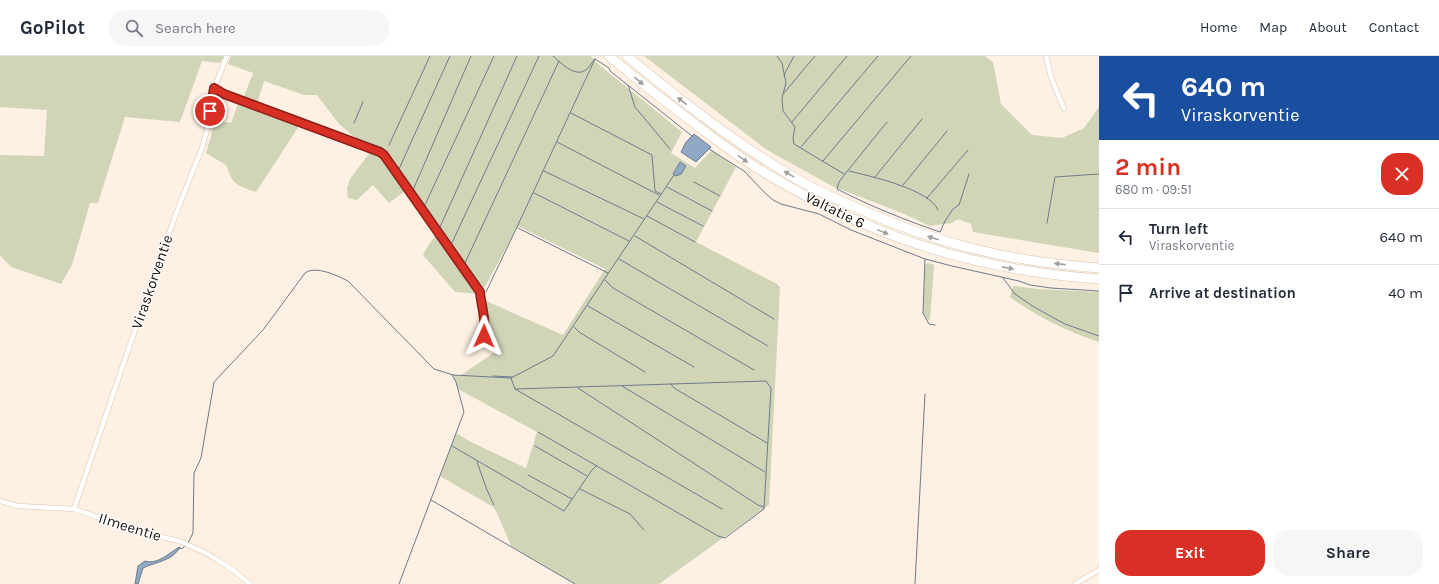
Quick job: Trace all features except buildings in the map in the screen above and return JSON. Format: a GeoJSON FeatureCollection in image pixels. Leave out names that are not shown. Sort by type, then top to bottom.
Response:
{"type":"FeatureCollection","features":[{"type":"Feature","properties":{"kind":"highway","name":"Valtatie 6"},"geometry":{"type":"LineString","coordinates":[[609,56],[667,103],[756,167],[805,196],[840,213],[912,243],[958,257],[1010,269],[1099,279]]}},
{"type":"Feature","properties":{"kind":"highway","name":"Valtatie 6"},"geometry":{"type":"LineString","coordinates":[[627,56],[665,88],[738,142],[796,178],[843,202],[912,231],[955,245],[1021,260],[1099,268]]}},
{"type":"Feature","properties":{"kind":"street","name":"Viraskorventie"},"geometry":{"type":"LineString","coordinates":[[74,509],[151,283],[202,148],[208,126],[214,88],[227,56]]}},
{"type":"Feature","properties":{"kind":"street"},"geometry":{"type":"LineString","coordinates":[[1046,56],[1051,77],[1064,109]]}},
{"type":"Feature","properties":{"kind":"street"},"geometry":{"type":"LineString","coordinates":[[214,88],[224,94],[380,152],[384,155],[480,292],[480,302],[484,316],[485,329],[482,342]]}},
{"type":"Feature","properties":{"kind":"street","name":"Ilmeentie"},"geometry":{"type":"LineString","coordinates":[[0,502],[18,506],[74,509],[141,532],[179,542],[204,552],[233,570],[250,584]]}},
{"type":"Feature","properties":{"kind":"street"},"geometry":{"type":"LineString","coordinates":[[1075,584],[1099,570]]}},
{"type":"Feature","properties":{"kind":"green space"},"geometry":{"type":"Polygon","coordinates":[[[0,56],[224,56],[220,63],[202,61],[180,122],[125,117],[98,203],[90,203],[72,265],[61,284],[11,267],[0,255],[0,155],[44,156],[47,110],[0,107],[0,56]]]}},
{"type":"Feature","properties":{"kind":"green space"},"geometry":{"type":"Polygon","coordinates":[[[231,56],[591,56],[598,64],[682,132],[671,153],[695,168],[712,150],[736,167],[696,242],[777,284],[780,287],[769,505],[659,584],[575,584],[511,546],[493,507],[440,476],[456,433],[469,441],[526,468],[537,432],[458,389],[453,375],[461,375],[495,352],[484,300],[563,335],[605,269],[518,226],[481,294],[455,292],[423,255],[429,244],[439,232],[408,189],[389,203],[373,185],[357,200],[348,198],[347,188],[350,179],[371,151],[339,124],[317,95],[304,95],[264,81],[257,104],[243,99],[253,73],[228,64],[231,56]]]}},
{"type":"Feature","properties":{"kind":"green space"},"geometry":{"type":"Polygon","coordinates":[[[644,56],[985,56],[993,62],[1001,104],[1032,135],[1062,138],[1084,128],[1099,107],[1099,253],[973,232],[971,224],[958,219],[952,223],[930,226],[902,213],[832,186],[767,150],[644,56]]]}},
{"type":"Feature","properties":{"kind":"green space"},"geometry":{"type":"Polygon","coordinates":[[[238,104],[299,126],[256,192],[244,188],[236,183],[231,177],[226,165],[206,153],[214,120],[231,123],[238,104]]]}},
{"type":"Feature","properties":{"kind":"green space"},"geometry":{"type":"Polygon","coordinates":[[[928,263],[934,266],[930,319],[928,320],[923,313],[925,265],[928,263]]]}},
{"type":"Feature","properties":{"kind":"green space"},"geometry":{"type":"Polygon","coordinates":[[[1013,286],[1038,289],[1099,292],[1099,342],[1076,334],[1053,323],[1020,304],[1010,297],[1013,286]]]}},
{"type":"Feature","properties":{"kind":"water"},"geometry":{"type":"Polygon","coordinates":[[[694,134],[711,147],[696,162],[681,152],[686,142],[694,134]]]}},
{"type":"Feature","properties":{"kind":"water"},"geometry":{"type":"Polygon","coordinates":[[[680,162],[686,166],[681,174],[676,176],[673,174],[680,162]]]}},
{"type":"Feature","properties":{"kind":"water"},"geometry":{"type":"Polygon","coordinates":[[[180,547],[177,552],[168,558],[143,568],[138,584],[135,584],[138,566],[145,561],[150,562],[159,560],[180,547]]]}},
{"type":"Feature","properties":{"kind":"waterway"},"geometry":{"type":"LineString","coordinates":[[389,145],[430,56]]}},
{"type":"Feature","properties":{"kind":"waterway"},"geometry":{"type":"LineString","coordinates":[[399,169],[450,56]]}},
{"type":"Feature","properties":{"kind":"waterway"},"geometry":{"type":"LineString","coordinates":[[413,190],[471,56]]}},
{"type":"Feature","properties":{"kind":"waterway"},"geometry":{"type":"LineString","coordinates":[[425,205],[494,56]]}},
{"type":"Feature","properties":{"kind":"waterway"},"geometry":{"type":"LineString","coordinates":[[440,227],[517,56]]}},
{"type":"Feature","properties":{"kind":"waterway"},"geometry":{"type":"LineString","coordinates":[[451,245],[539,56]]}},
{"type":"Feature","properties":{"kind":"waterway"},"geometry":{"type":"LineString","coordinates":[[553,56],[564,66],[578,72],[583,72],[587,69],[595,59]]}},
{"type":"Feature","properties":{"kind":"waterway"},"geometry":{"type":"LineString","coordinates":[[777,56],[782,63],[786,83],[782,98],[783,111],[795,127],[793,138],[794,144],[844,174]]}},
{"type":"Feature","properties":{"kind":"waterway"},"geometry":{"type":"LineString","coordinates":[[784,75],[794,56]]}},
{"type":"Feature","properties":{"kind":"waterway"},"geometry":{"type":"LineString","coordinates":[[784,93],[815,56]]}},
{"type":"Feature","properties":{"kind":"waterway"},"geometry":{"type":"LineString","coordinates":[[792,122],[847,56]]}},
{"type":"Feature","properties":{"kind":"waterway"},"geometry":{"type":"LineString","coordinates":[[801,147],[878,56]]}},
{"type":"Feature","properties":{"kind":"waterway"},"geometry":{"type":"LineString","coordinates":[[823,161],[911,56]]}},
{"type":"Feature","properties":{"kind":"waterway"},"geometry":{"type":"LineString","coordinates":[[595,59],[609,68],[610,71],[692,136]]}},
{"type":"Feature","properties":{"kind":"waterway"},"geometry":{"type":"LineString","coordinates":[[486,292],[595,59]]}},
{"type":"Feature","properties":{"kind":"waterway"},"geometry":{"type":"LineString","coordinates":[[465,263],[559,61]]}},
{"type":"Feature","properties":{"kind":"waterway"},"geometry":{"type":"LineString","coordinates":[[628,85],[635,107],[670,149]]}},
{"type":"Feature","properties":{"kind":"waterway"},"geometry":{"type":"LineString","coordinates":[[354,123],[363,102]]}},
{"type":"Feature","properties":{"kind":"waterway"},"geometry":{"type":"LineString","coordinates":[[571,113],[652,155],[655,191],[661,194]]}},
{"type":"Feature","properties":{"kind":"waterway"},"geometry":{"type":"LineString","coordinates":[[875,177],[922,119]]}},
{"type":"Feature","properties":{"kind":"waterway"},"geometry":{"type":"LineString","coordinates":[[887,122],[839,182],[837,189],[914,223],[940,232],[953,209],[959,205],[969,174]]}},
{"type":"Feature","properties":{"kind":"waterway"},"geometry":{"type":"LineString","coordinates":[[903,185],[947,131]]}},
{"type":"Feature","properties":{"kind":"waterway"},"geometry":{"type":"LineString","coordinates":[[557,142],[659,195]]}},
{"type":"Feature","properties":{"kind":"waterway"},"geometry":{"type":"LineString","coordinates":[[709,149],[744,171],[773,200],[781,204],[819,214],[851,230],[925,259],[1019,281],[1030,285],[1099,291]]}},
{"type":"Feature","properties":{"kind":"waterway"},"geometry":{"type":"LineString","coordinates":[[927,198],[968,150]]}},
{"type":"Feature","properties":{"kind":"waterway"},"geometry":{"type":"LineString","coordinates":[[544,171],[644,219]]}},
{"type":"Feature","properties":{"kind":"waterway"},"geometry":{"type":"LineString","coordinates":[[849,171],[898,184],[912,190],[933,202],[938,210]]}},
{"type":"Feature","properties":{"kind":"waterway"},"geometry":{"type":"LineString","coordinates":[[1047,223],[1055,177],[1099,174]]}},
{"type":"Feature","properties":{"kind":"waterway"},"geometry":{"type":"LineString","coordinates":[[188,543],[193,533],[194,473],[201,458],[214,382],[263,330],[305,273],[315,270],[321,271],[333,274],[348,281],[434,369],[453,375],[511,378],[553,356],[674,175]]}},
{"type":"Feature","properties":{"kind":"waterway"},"geometry":{"type":"LineString","coordinates":[[694,182],[720,196]]}},
{"type":"Feature","properties":{"kind":"waterway"},"geometry":{"type":"LineString","coordinates":[[667,187],[712,211]]}},
{"type":"Feature","properties":{"kind":"waterway"},"geometry":{"type":"LineString","coordinates":[[534,193],[629,241]]}},
{"type":"Feature","properties":{"kind":"waterway"},"geometry":{"type":"LineString","coordinates":[[657,202],[703,226]]}},
{"type":"Feature","properties":{"kind":"waterway"},"geometry":{"type":"LineString","coordinates":[[647,216],[695,242]]}},
{"type":"Feature","properties":{"kind":"waterway"},"geometry":{"type":"LineString","coordinates":[[518,228],[608,273]]}},
{"type":"Feature","properties":{"kind":"waterway"},"geometry":{"type":"LineString","coordinates":[[635,236],[774,319]]}},
{"type":"Feature","properties":{"kind":"waterway"},"geometry":{"type":"LineString","coordinates":[[619,259],[768,346]]}},
{"type":"Feature","properties":{"kind":"waterway"},"geometry":{"type":"LineString","coordinates":[[925,259],[923,313],[929,324],[935,325]]}},
{"type":"Feature","properties":{"kind":"waterway"},"geometry":{"type":"LineString","coordinates":[[1003,278],[1015,294],[1034,307],[1065,324],[1099,336]]}},
{"type":"Feature","properties":{"kind":"waterway"},"geometry":{"type":"LineString","coordinates":[[605,280],[613,288],[754,370]]}},
{"type":"Feature","properties":{"kind":"waterway"},"geometry":{"type":"LineString","coordinates":[[588,306],[694,367]]}},
{"type":"Feature","properties":{"kind":"waterway"},"geometry":{"type":"LineString","coordinates":[[574,327],[579,332],[645,372]]}},
{"type":"Feature","properties":{"kind":"waterway"},"geometry":{"type":"LineString","coordinates":[[399,584],[464,412],[456,382],[452,375]]}},
{"type":"Feature","properties":{"kind":"waterway"},"geometry":{"type":"LineString","coordinates":[[493,376],[512,377]]}},
{"type":"Feature","properties":{"kind":"waterway"},"geometry":{"type":"LineString","coordinates":[[511,378],[515,389],[722,509]]}},
{"type":"Feature","properties":{"kind":"waterway"},"geometry":{"type":"LineString","coordinates":[[515,389],[766,381],[771,388],[764,509],[725,538],[718,536],[538,432]]}},
{"type":"Feature","properties":{"kind":"waterway"},"geometry":{"type":"LineString","coordinates":[[671,384],[674,388],[767,443]]}},
{"type":"Feature","properties":{"kind":"waterway"},"geometry":{"type":"LineString","coordinates":[[622,386],[765,472]]}},
{"type":"Feature","properties":{"kind":"waterway"},"geometry":{"type":"LineString","coordinates":[[578,388],[758,505],[764,507]]}},
{"type":"Feature","properties":{"kind":"waterway"},"geometry":{"type":"LineString","coordinates":[[915,584],[925,394]]}},
{"type":"Feature","properties":{"kind":"waterway"},"geometry":{"type":"LineString","coordinates":[[452,446],[564,511],[597,465]]}},
{"type":"Feature","properties":{"kind":"waterway"},"geometry":{"type":"LineString","coordinates":[[535,446],[587,476]]}},
{"type":"Feature","properties":{"kind":"waterway"},"geometry":{"type":"LineString","coordinates":[[477,462],[494,505]]}},
{"type":"Feature","properties":{"kind":"waterway"},"geometry":{"type":"LineString","coordinates":[[528,475],[572,499]]}},
{"type":"Feature","properties":{"kind":"waterway"},"geometry":{"type":"LineString","coordinates":[[580,489],[630,514],[644,530]]}},
{"type":"Feature","properties":{"kind":"waterway"},"geometry":{"type":"LineString","coordinates":[[431,500],[575,584]]}},
{"type":"Feature","properties":{"kind":"waterway"},"geometry":{"type":"LineString","coordinates":[[178,549],[183,548],[186,545]]}},
{"type":"Feature","properties":{"kind":"route"},"geometry":{"type":"LineString","coordinates":[[210,111],[214,88],[224,94],[380,152],[384,155],[403,180],[480,292],[480,302],[484,316],[484,336]]}}]}
